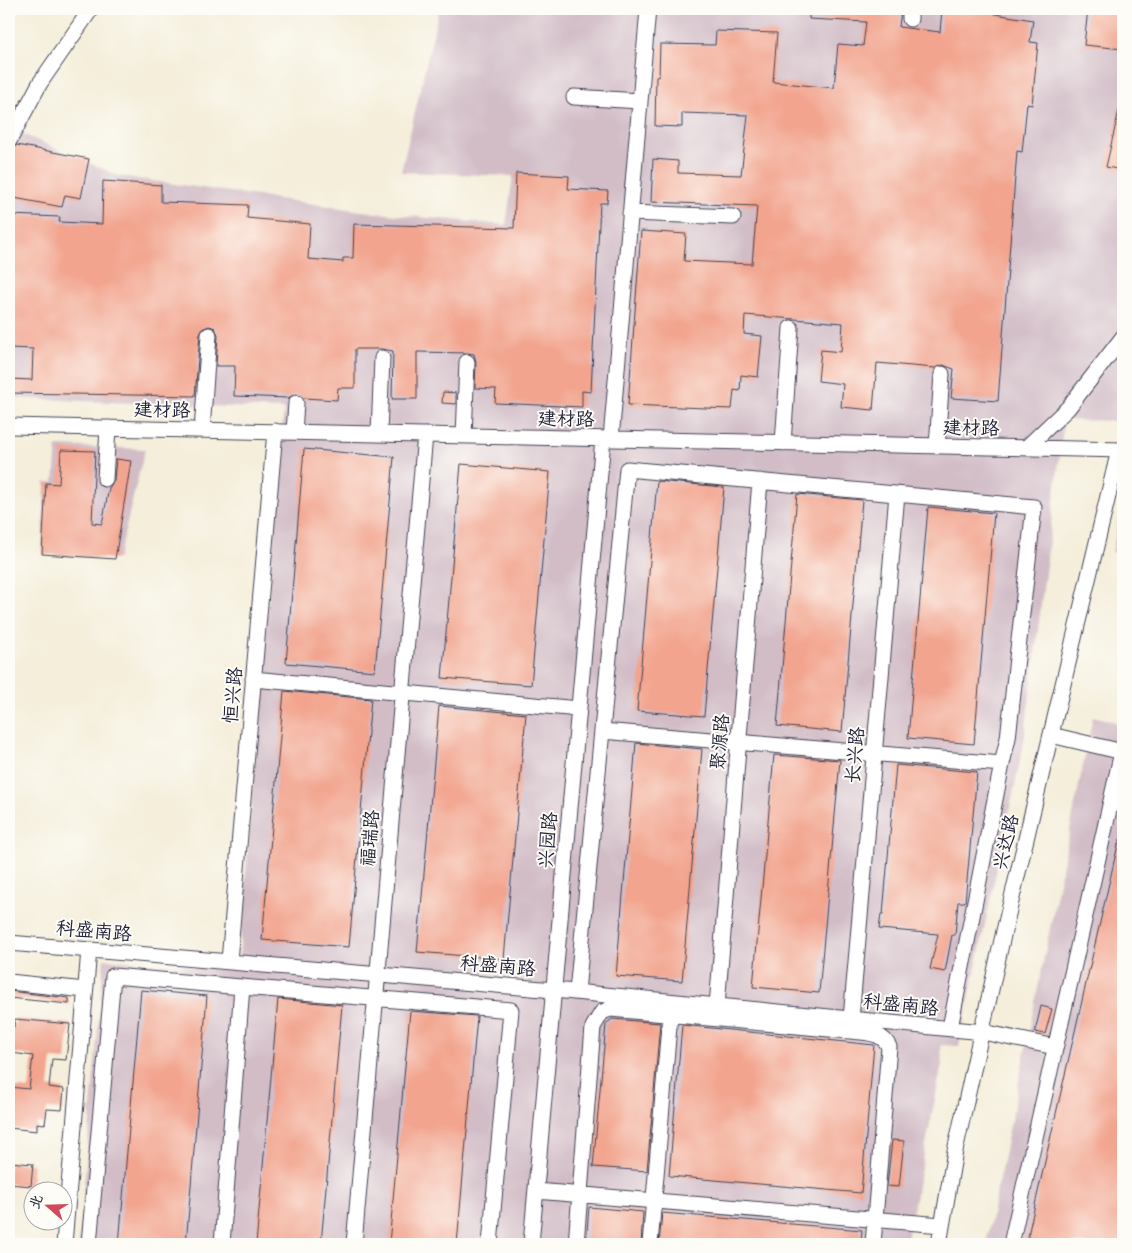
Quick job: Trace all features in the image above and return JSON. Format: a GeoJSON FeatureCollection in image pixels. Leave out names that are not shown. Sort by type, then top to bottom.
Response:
{"type":"FeatureCollection","features":[{"type":"Feature","properties":{"kind":"street"},"geometry":{"type":"LineString","coordinates":[[9,141],[40,83],[90,9]]}},
{"type":"Feature","properties":{"kind":"street","name":"兴园路"},"geometry":{"type":"LineString","coordinates":[[531,1244],[579,709],[630,213],[648,9]]}},
{"type":"Feature","properties":{"kind":"street"},"geometry":{"type":"LineString","coordinates":[[574,97],[640,101]]}},
{"type":"Feature","properties":{"kind":"street"},"geometry":{"type":"LineString","coordinates":[[630,213],[733,217]]}},
{"type":"Feature","properties":{"kind":"street"},"geometry":{"type":"LineString","coordinates":[[783,443],[791,328]]}},
{"type":"Feature","properties":{"kind":"street"},"geometry":{"type":"LineString","coordinates":[[202,430],[209,335]]}},
{"type":"Feature","properties":{"kind":"street"},"geometry":{"type":"LineString","coordinates":[[1026,448],[1068,408],[1123,337]]}},
{"type":"Feature","properties":{"kind":"street"},"geometry":{"type":"LineString","coordinates":[[379,434],[382,358]]}},
{"type":"Feature","properties":{"kind":"street"},"geometry":{"type":"LineString","coordinates":[[464,436],[467,362]]}},
{"type":"Feature","properties":{"kind":"street"},"geometry":{"type":"LineString","coordinates":[[937,446],[942,374]]}},
{"type":"Feature","properties":{"kind":"street"},"geometry":{"type":"LineString","coordinates":[[294,432],[296,403]]}},
{"type":"Feature","properties":{"kind":"street","name":"建材路"},"geometry":{"type":"LineString","coordinates":[[9,426],[1121,450]]}},
{"type":"Feature","properties":{"kind":"street"},"geometry":{"type":"LineString","coordinates":[[105,479],[108,428]]}},
{"type":"Feature","properties":{"kind":"street","name":"恒兴路"},"geometry":{"type":"LineString","coordinates":[[228,961],[275,431]]}},
{"type":"Feature","properties":{"kind":"street","name":"福瑞路"},"geometry":{"type":"LineString","coordinates":[[354,1244],[425,435]]}},
{"type":"Feature","properties":{"kind":"street","name":"兴达路"},"geometry":{"type":"LineString","coordinates":[[939,1244],[955,1151],[1051,734],[1121,450]]}},
{"type":"Feature","properties":{"kind":"street"},"geometry":{"type":"LineString","coordinates":[[578,992],[627,469],[1034,507],[1008,738],[950,1028]]}},
{"type":"Feature","properties":{"kind":"street","name":"聚源路"},"geometry":{"type":"LineString","coordinates":[[717,1006],[760,481]]}},
{"type":"Feature","properties":{"kind":"street","name":"长兴路"},"geometry":{"type":"LineString","coordinates":[[851,1019],[897,494]]}},
{"type":"Feature","properties":{"kind":"street"},"geometry":{"type":"LineString","coordinates":[[254,679],[579,709]]}},
{"type":"Feature","properties":{"kind":"street"},"geometry":{"type":"LineString","coordinates":[[602,730],[1002,764]]}},
{"type":"Feature","properties":{"kind":"street"},"geometry":{"type":"LineString","coordinates":[[1011,1244],[1120,772],[1123,752],[1051,734]]}},
{"type":"Feature","properties":{"kind":"street","name":"科盛南路"},"geometry":{"type":"LineString","coordinates":[[9,942],[578,992],[950,1028],[983,1032],[1055,1047]]}},
{"type":"Feature","properties":{"kind":"street"},"geometry":{"type":"LineString","coordinates":[[64,1244],[89,950]]}},
{"type":"Feature","properties":{"kind":"street"},"geometry":{"type":"LineString","coordinates":[[89,1244],[112,976],[511,1010],[490,1244]]}},
{"type":"Feature","properties":{"kind":"street"},"geometry":{"type":"LineString","coordinates":[[9,982],[85,990]]}},
{"type":"Feature","properties":{"kind":"street"},"geometry":{"type":"LineString","coordinates":[[222,1244],[242,987]]}},
{"type":"Feature","properties":{"kind":"street"},"geometry":{"type":"LineString","coordinates":[[576,1244],[593,1026],[602,1012],[610,1009],[861,1032],[874,1034],[887,1042],[889,1047],[873,1244]]}},
{"type":"Feature","properties":{"kind":"street"},"geometry":{"type":"LineString","coordinates":[[650,1244],[670,1015]]}},
{"type":"Feature","properties":{"kind":"street"},"geometry":{"type":"LineString","coordinates":[[536,1191],[942,1225]]}},
{"type":"Feature","properties":{"kind":"shaded area"},"geometry":{"type":"Polygon","coordinates":[[[439,9],[1123,9],[1123,421],[1064,420],[1024,742],[959,1046],[941,1045],[942,1064],[906,1244],[79,1244],[104,959],[238,970],[284,409],[9,398],[9,135],[11,129],[119,176],[376,213],[506,225],[513,176],[401,172],[439,9]]]}},
{"type":"Feature","properties":{"kind":"shaded area"},"geometry":{"type":"Polygon","coordinates":[[[57,446],[145,449],[118,559],[42,554],[45,482],[54,482],[57,446]]]}},
{"type":"Feature","properties":{"kind":"shaded area"},"geometry":{"type":"Polygon","coordinates":[[[1123,501],[1123,553],[1112,552],[1123,501]]]}},
{"type":"Feature","properties":{"kind":"shaded area"},"geometry":{"type":"Polygon","coordinates":[[[1093,716],[1123,724],[1123,1244],[986,1244],[1093,716]]]}},
{"type":"Feature","properties":{"kind":"building"},"geometry":{"type":"Polygon","coordinates":[[[809,9],[901,9],[899,27],[940,32],[942,9],[996,9],[995,14],[1033,20],[1030,42],[1038,43],[1032,105],[1027,104],[1022,152],[1017,151],[998,401],[951,398],[954,369],[943,365],[935,368],[877,363],[873,410],[841,407],[843,384],[818,381],[821,350],[841,352],[843,323],[745,315],[744,334],[762,336],[758,377],[741,375],[740,391],[734,390],[732,409],[628,405],[641,231],[686,234],[684,261],[752,264],[757,206],[651,202],[653,159],[678,161],[678,173],[741,175],[748,115],[682,113],[682,127],[655,126],[656,77],[659,76],[660,44],[715,45],[716,31],[777,33],[773,82],[834,88],[838,44],[863,46],[866,22],[809,19],[809,9]]]}},
{"type":"Feature","properties":{"kind":"building"},"geometry":{"type":"Polygon","coordinates":[[[1088,9],[1123,9],[1123,49],[1084,45],[1088,9]]]}},
{"type":"Feature","properties":{"kind":"building"},"geometry":{"type":"Polygon","coordinates":[[[1119,110],[1123,111],[1123,170],[1106,167],[1119,110]]]}},
{"type":"Feature","properties":{"kind":"building"},"geometry":{"type":"Polygon","coordinates":[[[17,145],[89,159],[81,198],[65,195],[62,207],[9,197],[9,150],[17,145]]]}},
{"type":"Feature","properties":{"kind":"building"},"geometry":{"type":"Polygon","coordinates":[[[516,173],[569,176],[568,189],[608,191],[607,203],[600,203],[591,392],[582,391],[582,407],[495,403],[496,389],[475,388],[476,362],[474,354],[468,353],[417,352],[417,399],[392,399],[393,351],[382,349],[355,349],[355,388],[338,388],[337,400],[304,398],[296,394],[288,398],[234,396],[235,366],[216,366],[218,335],[215,328],[209,326],[202,329],[200,334],[195,396],[9,393],[9,379],[32,380],[33,349],[9,348],[9,215],[60,217],[59,222],[102,224],[103,181],[161,185],[161,202],[248,205],[247,218],[310,224],[308,259],[343,262],[343,258],[353,258],[354,224],[514,228],[516,173]]]}},
{"type":"Feature","properties":{"kind":"building"},"geometry":{"type":"Polygon","coordinates":[[[443,392],[456,393],[456,404],[442,403],[443,392]]]}},
{"type":"Feature","properties":{"kind":"building"},"geometry":{"type":"Polygon","coordinates":[[[304,449],[394,457],[375,671],[286,663],[304,449]]]}},
{"type":"Feature","properties":{"kind":"building"},"geometry":{"type":"Polygon","coordinates":[[[61,450],[95,451],[92,523],[102,524],[109,488],[114,480],[116,459],[131,461],[115,559],[42,554],[46,483],[59,484],[61,450]]]}},
{"type":"Feature","properties":{"kind":"building"},"geometry":{"type":"Polygon","coordinates":[[[461,464],[550,472],[531,685],[442,678],[461,464]]]}},
{"type":"Feature","properties":{"kind":"building"},"geometry":{"type":"Polygon","coordinates":[[[657,481],[724,487],[704,716],[637,711],[657,481]]]}},
{"type":"Feature","properties":{"kind":"building"},"geometry":{"type":"Polygon","coordinates":[[[797,494],[862,500],[842,732],[777,726],[797,494]]]}},
{"type":"Feature","properties":{"kind":"building"},"geometry":{"type":"Polygon","coordinates":[[[928,507],[994,513],[974,744],[908,738],[928,507]]]}},
{"type":"Feature","properties":{"kind":"building"},"geometry":{"type":"Polygon","coordinates":[[[284,691],[371,699],[349,947],[262,940],[284,691]]]}},
{"type":"Feature","properties":{"kind":"building"},"geometry":{"type":"Polygon","coordinates":[[[439,706],[526,714],[504,959],[417,952],[439,706]]]}},
{"type":"Feature","properties":{"kind":"building"},"geometry":{"type":"Polygon","coordinates":[[[636,743],[702,749],[682,981],[616,976],[636,743]]]}},
{"type":"Feature","properties":{"kind":"building"},"geometry":{"type":"Polygon","coordinates":[[[774,755],[840,760],[819,993],[753,987],[774,755]]]}},
{"type":"Feature","properties":{"kind":"building"},"geometry":{"type":"Polygon","coordinates":[[[896,765],[977,772],[965,902],[958,902],[955,935],[952,935],[945,972],[930,969],[938,934],[879,929],[881,914],[883,914],[896,765]]]}},
{"type":"Feature","properties":{"kind":"building"},"geometry":{"type":"Polygon","coordinates":[[[1119,840],[1123,840],[1123,1244],[1026,1244],[1119,840]]]}},
{"type":"Feature","properties":{"kind":"building"},"geometry":{"type":"Polygon","coordinates":[[[141,990],[207,996],[186,1244],[119,1244],[141,990]]]}},
{"type":"Feature","properties":{"kind":"building"},"geometry":{"type":"Polygon","coordinates":[[[9,991],[69,998],[69,1004],[9,998],[9,991]]]}},
{"type":"Feature","properties":{"kind":"building"},"geometry":{"type":"Polygon","coordinates":[[[278,999],[342,1005],[321,1244],[256,1244],[278,999]]]}},
{"type":"Feature","properties":{"kind":"building"},"geometry":{"type":"Polygon","coordinates":[[[1041,1006],[1052,1009],[1045,1034],[1035,1032],[1041,1006]]]}},
{"type":"Feature","properties":{"kind":"building"},"geometry":{"type":"Polygon","coordinates":[[[410,1011],[477,1016],[457,1244],[389,1244],[410,1011]]]}},
{"type":"Feature","properties":{"kind":"building"},"geometry":{"type":"Polygon","coordinates":[[[15,1019],[70,1024],[66,1060],[52,1059],[49,1087],[64,1089],[62,1110],[47,1109],[45,1124],[37,1123],[37,1131],[9,1128],[9,1087],[29,1089],[33,1056],[12,1053],[12,1045],[9,1045],[9,1026],[14,1027],[15,1019]]]}},
{"type":"Feature","properties":{"kind":"building"},"geometry":{"type":"Polygon","coordinates":[[[612,1019],[660,1023],[647,1171],[593,1167],[606,1024],[612,1019]]]}},
{"type":"Feature","properties":{"kind":"building"},"geometry":{"type":"Polygon","coordinates":[[[682,1025],[874,1045],[861,1193],[669,1176],[682,1025]]]}},
{"type":"Feature","properties":{"kind":"building"},"geometry":{"type":"Polygon","coordinates":[[[892,1140],[904,1141],[899,1187],[887,1186],[892,1140]]]}},
{"type":"Feature","properties":{"kind":"building"},"geometry":{"type":"Polygon","coordinates":[[[9,1162],[33,1164],[32,1180],[22,1180],[22,1185],[9,1184],[9,1162]]]}},
{"type":"Feature","properties":{"kind":"building"},"geometry":{"type":"Polygon","coordinates":[[[589,1207],[643,1212],[641,1244],[586,1244],[589,1207]]]}},
{"type":"Feature","properties":{"kind":"building"},"geometry":{"type":"Polygon","coordinates":[[[662,1213],[862,1230],[861,1244],[659,1244],[662,1213]]]}}]}
